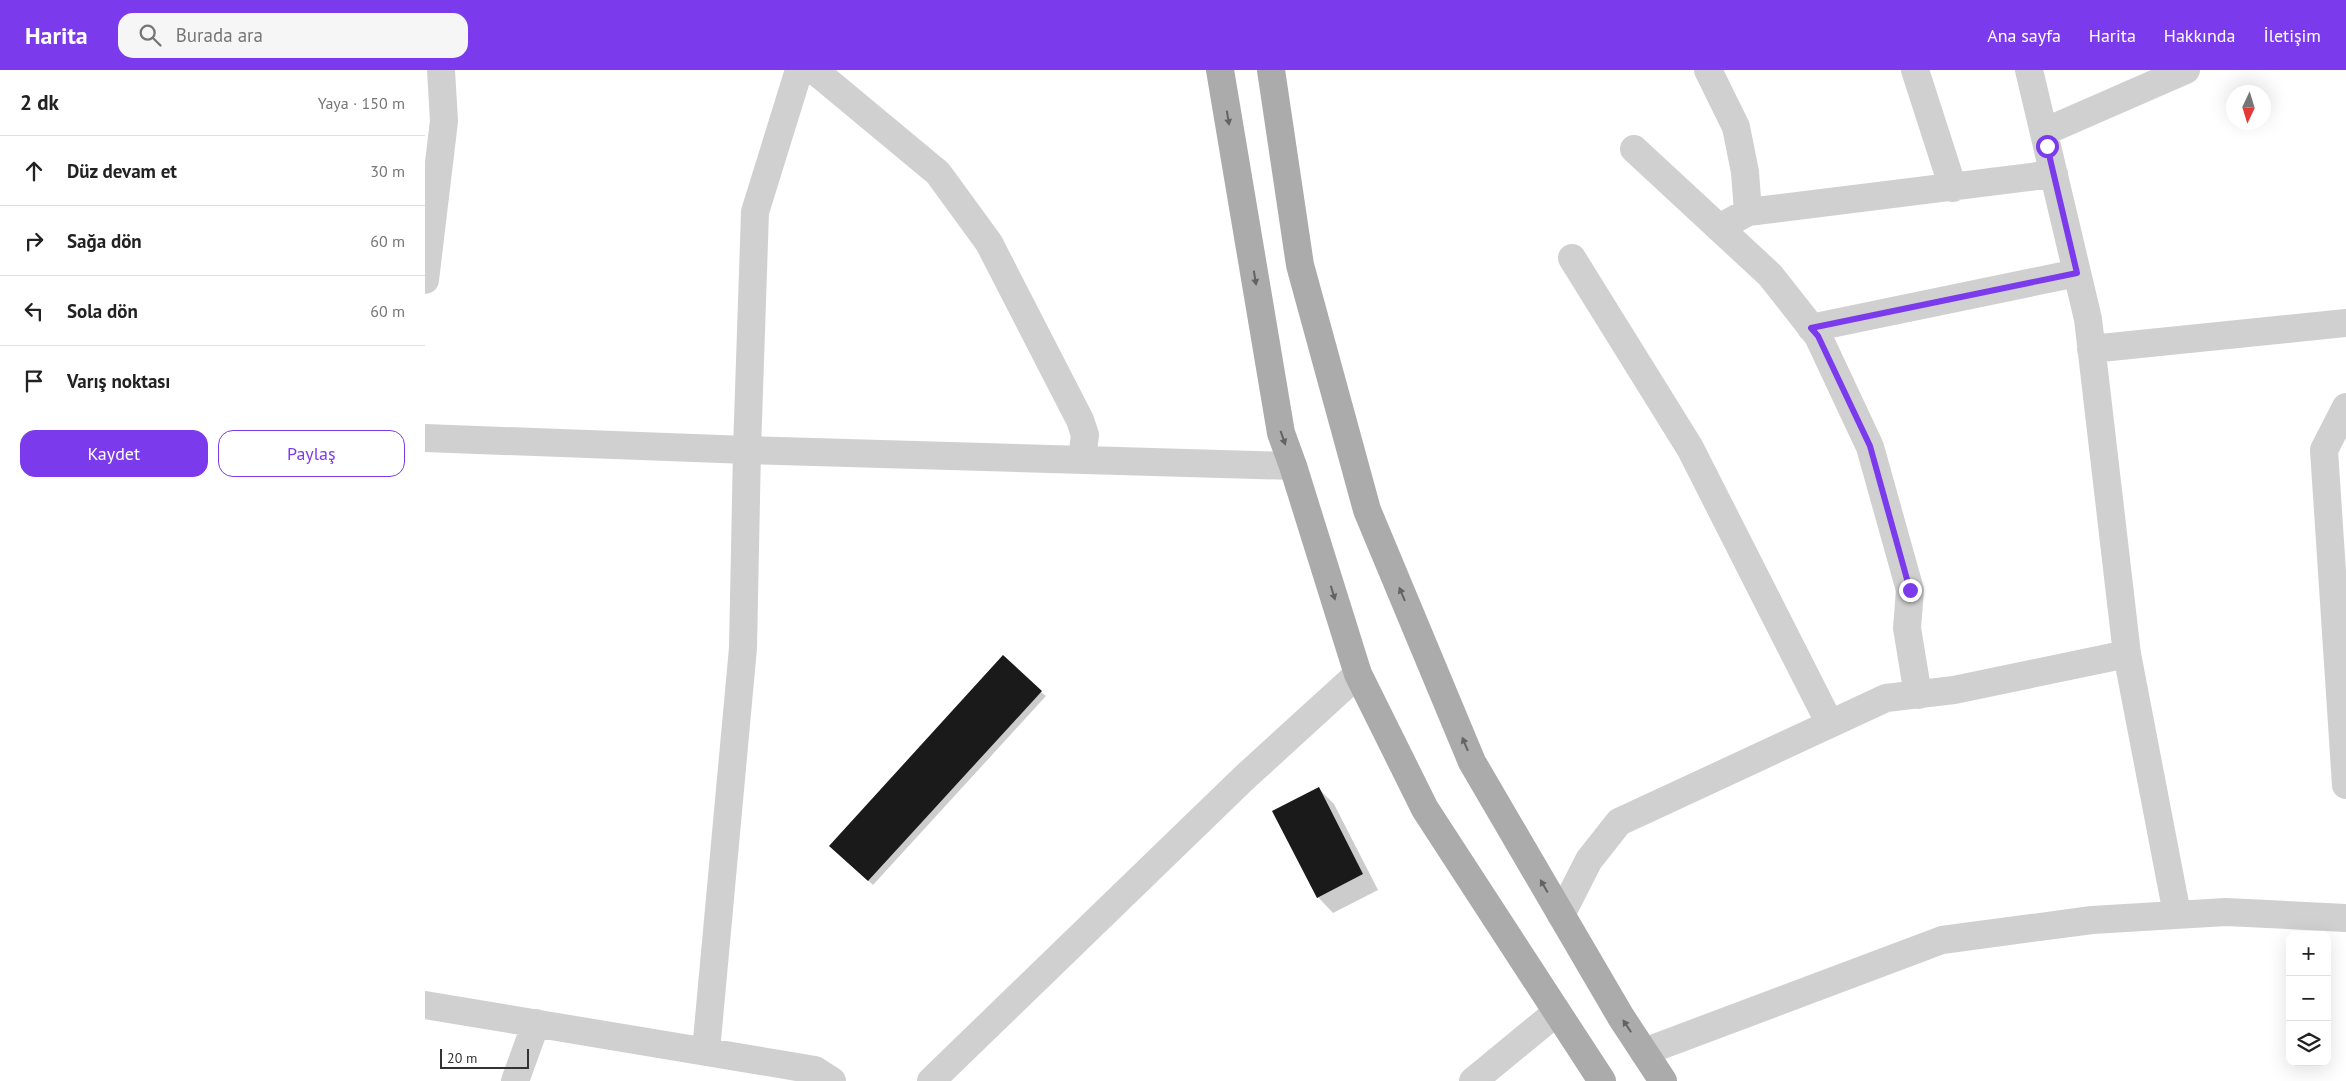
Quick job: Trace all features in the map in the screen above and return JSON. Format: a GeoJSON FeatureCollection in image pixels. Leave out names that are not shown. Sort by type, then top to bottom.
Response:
{"type":"FeatureCollection","features":[{"type":"Feature","properties":{"kind":"main road"},"geometry":{"type":"LineString","coordinates":[[1220,70],[1281,433],[1358,674],[1425,809],[1603,1081]]}},
{"type":"Feature","properties":{"kind":"main road"},"geometry":{"type":"LineString","coordinates":[[1271,70],[1300,265],[1367,510],[1472,762],[1621,1017],[1663,1081]]}},
{"type":"Feature","properties":{"kind":"street"},"geometry":{"type":"LineString","coordinates":[[425,280],[444,120],[441,70]]}},
{"type":"Feature","properties":{"kind":"street"},"geometry":{"type":"LineString","coordinates":[[706,1051],[743,648],[755,212],[799,70]]}},
{"type":"Feature","properties":{"kind":"street"},"geometry":{"type":"LineString","coordinates":[[814,70],[938,173],[989,243],[1080,420],[1085,435],[1082,459]]}},
{"type":"Feature","properties":{"kind":"street"},"geometry":{"type":"LineString","coordinates":[[1708,70],[1736,127],[1745,172],[1748,212]]}},
{"type":"Feature","properties":{"kind":"street"},"geometry":{"type":"LineString","coordinates":[[1915,70],[1953,188]]}},
{"type":"Feature","properties":{"kind":"street"},"geometry":{"type":"LineString","coordinates":[[2029,70],[2088,319],[2127,654],[2177,914]]}},
{"type":"Feature","properties":{"kind":"street"},"geometry":{"type":"LineString","coordinates":[[2044,132],[2186,70]]}},
{"type":"Feature","properties":{"kind":"street"},"geometry":{"type":"LineString","coordinates":[[1634,149],[1770,275],[1818,336],[1870,446],[1910,590],[1907,628],[1918,695]]}},
{"type":"Feature","properties":{"kind":"street"},"geometry":{"type":"LineString","coordinates":[[1719,228],[1748,212],[2054,174]]}},
{"type":"Feature","properties":{"kind":"street"},"geometry":{"type":"LineString","coordinates":[[1572,258],[1690,448],[1830,724]]}},
{"type":"Feature","properties":{"kind":"street"},"geometry":{"type":"LineString","coordinates":[[1811,328],[2077,273]]}},
{"type":"Feature","properties":{"kind":"street"},"geometry":{"type":"LineString","coordinates":[[2091,349],[2346,323]]}},
{"type":"Feature","properties":{"kind":"street"},"geometry":{"type":"LineString","coordinates":[[2346,408],[2324,450],[2346,785]]}},
{"type":"Feature","properties":{"kind":"street"},"geometry":{"type":"LineString","coordinates":[[425,438],[747,450],[1293,466]]}},
{"type":"Feature","properties":{"kind":"street"},"geometry":{"type":"LineString","coordinates":[[1561,915],[1589,860],[1619,822],[1886,698],[1954,690],[2127,654]]}},
{"type":"Feature","properties":{"kind":"street"},"geometry":{"type":"LineString","coordinates":[[931,1081],[1244,778],[1358,674]]}},
{"type":"Feature","properties":{"kind":"street"},"geometry":{"type":"LineString","coordinates":[[1644,1052],[1942,940],[2092,920],[2177,914],[2226,912],[2346,918]]}},
{"type":"Feature","properties":{"kind":"street"},"geometry":{"type":"LineString","coordinates":[[425,1004],[815,1070],[832,1081]]}},
{"type":"Feature","properties":{"kind":"street"},"geometry":{"type":"LineString","coordinates":[[1473,1081],[1557,1012]]}},
{"type":"Feature","properties":{"kind":"street"},"geometry":{"type":"LineString","coordinates":[[515,1081],[537,1023]]}},
{"type":"Feature","properties":{"kind":"building"},"geometry":{"type":"Polygon","coordinates":[[[1003,655],[1042,691],[868,881],[829,846],[1003,655]]]}},
{"type":"Feature","properties":{"kind":"building"},"geometry":{"type":"Polygon","coordinates":[[[1319,787],[1363,874],[1317,898],[1272,811],[1319,787]]]}},
{"type":"Feature","properties":{"kind":"route"},"geometry":{"type":"LineString","coordinates":[[1910,590],[1870,446],[1818,336],[1811,328],[2077,273],[2047,146]]}}]}
